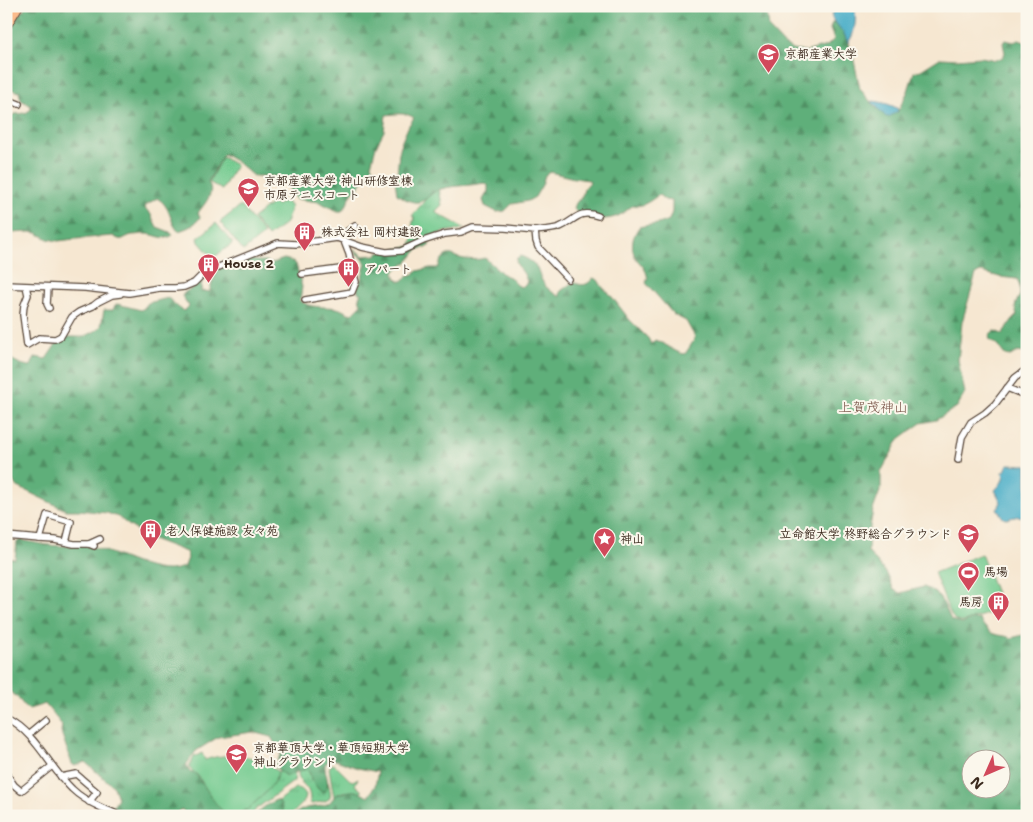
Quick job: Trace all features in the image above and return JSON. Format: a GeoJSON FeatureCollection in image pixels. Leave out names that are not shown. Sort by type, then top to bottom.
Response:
{"type":"FeatureCollection","features":[{"type":"Feature","properties":{"kind":"main road"},"geometry":{"type":"LineString","coordinates":[[6,26],[18,6]]}},
{"type":"Feature","properties":{"kind":"street"},"geometry":{"type":"LineString","coordinates":[[6,99],[19,104]]}},
{"type":"Feature","properties":{"kind":"street"},"geometry":{"type":"LineString","coordinates":[[337,238],[362,247],[386,252],[402,250],[423,241],[446,234],[461,232],[473,227],[535,231],[558,228],[582,214],[588,213],[598,216]]}},
{"type":"Feature","properties":{"kind":"street"},"geometry":{"type":"LineString","coordinates":[[26,286],[28,295],[24,304],[23,315],[27,345],[39,338],[55,339],[61,336],[72,317],[112,295],[159,288],[184,287],[194,283],[204,273],[278,243],[296,244],[337,238],[355,226]]}},
{"type":"Feature","properties":{"kind":"street"},"geometry":{"type":"LineString","coordinates":[[535,231],[538,247],[568,279]]}},
{"type":"Feature","properties":{"kind":"street"},"geometry":{"type":"LineString","coordinates":[[305,300],[352,292],[356,282],[344,241]]}},
{"type":"Feature","properties":{"kind":"street"},"geometry":{"type":"LineString","coordinates":[[204,273],[206,259]]}},
{"type":"Feature","properties":{"kind":"street"},"geometry":{"type":"LineString","coordinates":[[302,274],[352,268]]}},
{"type":"Feature","properties":{"kind":"street"},"geometry":{"type":"LineString","coordinates":[[6,284],[85,288],[124,293]]}},
{"type":"Feature","properties":{"kind":"street"},"geometry":{"type":"LineString","coordinates":[[48,287],[47,304],[49,308]]}},
{"type":"Feature","properties":{"kind":"street"},"geometry":{"type":"LineString","coordinates":[[958,460],[962,437],[971,422],[995,404],[1015,378],[1026,371]]}},
{"type":"Feature","properties":{"kind":"street"},"geometry":{"type":"LineString","coordinates":[[1007,388],[1026,394]]}},
{"type":"Feature","properties":{"kind":"street"},"geometry":{"type":"LineString","coordinates":[[40,539],[47,515],[71,522],[66,542]]}},
{"type":"Feature","properties":{"kind":"street"},"geometry":{"type":"LineString","coordinates":[[6,536],[92,545],[100,539]]}},
{"type":"Feature","properties":{"kind":"street"},"geometry":{"type":"LineString","coordinates":[[6,718],[29,734],[72,790],[89,802],[119,816]]}},
{"type":"Feature","properties":{"kind":"street"},"geometry":{"type":"LineString","coordinates":[[29,734],[46,720]]}},
{"type":"Feature","properties":{"kind":"street"},"geometry":{"type":"LineString","coordinates":[[6,773],[20,791],[52,766]]}},
{"type":"Feature","properties":{"kind":"street"},"geometry":{"type":"LineString","coordinates":[[61,777],[76,774],[97,792],[89,802]]}},
{"type":"Feature","properties":{"kind":"green space"},"geometry":{"type":"Polygon","coordinates":[[[24,6],[770,6],[767,12],[769,29],[784,45],[793,50],[805,52],[827,46],[834,39],[830,29],[832,23],[835,22],[843,31],[853,56],[860,89],[876,108],[897,113],[908,91],[914,72],[921,70],[940,58],[981,57],[996,60],[1003,57],[1005,53],[1003,43],[1005,40],[1014,42],[1019,40],[1027,43],[1027,356],[1018,352],[1010,356],[1005,355],[998,345],[990,340],[989,336],[995,331],[1002,334],[1017,315],[1015,308],[1020,295],[1020,287],[1017,279],[981,272],[976,274],[962,322],[958,360],[965,393],[957,407],[936,420],[921,423],[899,439],[881,472],[881,488],[873,510],[868,552],[887,574],[894,590],[900,593],[924,587],[936,593],[944,604],[951,620],[962,624],[970,620],[979,619],[992,633],[1011,638],[1027,634],[1027,816],[293,816],[302,809],[327,804],[338,794],[349,791],[360,792],[368,797],[375,786],[378,772],[358,768],[332,759],[325,764],[328,782],[324,792],[321,792],[311,780],[307,769],[286,776],[279,771],[275,765],[281,754],[271,737],[252,732],[218,737],[196,751],[186,765],[190,772],[194,772],[198,777],[219,807],[226,813],[226,816],[186,816],[182,809],[173,816],[122,816],[112,807],[118,798],[114,787],[85,762],[75,766],[72,764],[61,732],[62,725],[45,704],[29,709],[26,708],[17,697],[6,689],[6,558],[15,559],[17,542],[21,540],[63,546],[83,545],[162,570],[174,570],[185,566],[188,558],[186,552],[147,537],[118,517],[107,513],[66,510],[16,486],[6,473],[6,357],[27,366],[31,366],[35,357],[46,359],[59,340],[67,337],[84,337],[97,330],[101,326],[104,310],[113,310],[117,304],[141,310],[148,303],[168,298],[184,311],[189,306],[182,296],[202,278],[201,292],[210,292],[217,269],[249,258],[256,261],[266,261],[270,264],[284,259],[296,264],[302,287],[300,300],[303,303],[317,307],[337,308],[352,314],[361,305],[359,297],[361,294],[357,290],[357,286],[366,264],[354,249],[363,256],[376,255],[430,242],[427,248],[418,250],[395,271],[396,278],[399,281],[403,281],[407,276],[417,271],[438,268],[443,258],[447,255],[452,255],[466,259],[485,258],[521,287],[527,281],[516,263],[517,258],[521,256],[534,264],[545,286],[560,297],[560,292],[572,283],[584,285],[593,278],[598,280],[629,319],[648,338],[651,344],[655,340],[677,352],[685,354],[695,337],[686,321],[674,315],[646,283],[646,273],[635,257],[633,249],[633,240],[639,227],[669,220],[672,212],[672,201],[665,200],[659,195],[644,204],[634,205],[613,218],[587,218],[574,208],[590,182],[589,180],[550,172],[545,175],[535,197],[528,201],[512,204],[505,211],[497,212],[485,206],[483,200],[488,191],[488,185],[484,183],[446,188],[438,190],[424,200],[410,201],[397,194],[395,181],[402,141],[414,118],[404,114],[386,115],[384,131],[376,146],[371,165],[373,167],[352,193],[342,211],[319,202],[296,199],[291,194],[288,184],[281,178],[253,176],[237,162],[225,155],[222,156],[208,182],[211,190],[206,202],[198,213],[200,217],[191,226],[178,231],[165,205],[157,198],[146,205],[145,209],[150,213],[157,227],[173,235],[169,237],[143,234],[121,239],[113,236],[58,241],[48,239],[37,233],[6,232],[6,120],[14,115],[28,112],[31,109],[31,106],[21,100],[19,92],[6,87],[6,31],[18,14],[25,9],[24,6]]]}},
{"type":"Feature","properties":{"kind":"green space"},"geometry":{"type":"Polygon","coordinates":[[[222,157],[236,165],[222,190],[209,182],[222,157]]]}},
{"type":"Feature","properties":{"kind":"green space"},"geometry":{"type":"Polygon","coordinates":[[[439,189],[442,205],[435,212],[464,228],[440,233],[411,245],[416,229],[412,227],[414,217],[412,216],[430,194],[439,189]]]}},
{"type":"Feature","properties":{"kind":"green space"},"geometry":{"type":"Polygon","coordinates":[[[286,201],[291,207],[286,223],[268,237],[253,218],[272,203],[277,205],[286,201]]]}},
{"type":"Feature","properties":{"kind":"green space"},"geometry":{"type":"Polygon","coordinates":[[[239,207],[242,207],[264,234],[243,251],[220,222],[239,207]]]}},
{"type":"Feature","properties":{"kind":"green space"},"geometry":{"type":"Polygon","coordinates":[[[216,223],[232,244],[213,258],[199,242],[198,238],[216,223]]]}},
{"type":"Feature","properties":{"kind":"green space","name":"馬場"},"geometry":{"type":"Polygon","coordinates":[[[981,554],[1002,609],[965,622],[959,622],[952,616],[934,573],[981,554]]]}},
{"type":"Feature","properties":{"kind":"green space"},"geometry":{"type":"Polygon","coordinates":[[[202,753],[205,760],[220,756],[237,756],[262,761],[278,772],[269,788],[247,810],[244,810],[239,816],[226,816],[226,813],[218,807],[198,776],[189,767],[194,757],[202,753]]]}},
{"type":"Feature","properties":{"kind":"green space"},"geometry":{"type":"Polygon","coordinates":[[[334,764],[350,780],[353,781],[358,778],[355,785],[361,790],[361,794],[347,791],[334,797],[329,768],[334,764]]]}},
{"type":"Feature","properties":{"kind":"green space"},"geometry":{"type":"Polygon","coordinates":[[[307,769],[311,780],[321,792],[328,786],[328,782],[329,799],[310,803],[309,792],[298,775],[298,771],[307,769]]]}},
{"type":"Feature","properties":{"kind":"green space"},"geometry":{"type":"Polygon","coordinates":[[[279,771],[286,776],[295,772],[294,781],[256,809],[251,816],[239,816],[266,792],[274,782],[279,771]]]}},
{"type":"Feature","properties":{"kind":"green space"},"geometry":{"type":"Polygon","coordinates":[[[295,788],[304,792],[306,795],[305,800],[290,816],[282,816],[283,813],[279,801],[295,788]]]}},
{"type":"Feature","properties":{"kind":"green space"},"geometry":{"type":"Polygon","coordinates":[[[276,800],[279,801],[281,806],[282,816],[255,816],[264,807],[276,800]]]}},
{"type":"Feature","properties":{"kind":"water"},"geometry":{"type":"Polygon","coordinates":[[[836,6],[855,6],[855,26],[853,35],[848,43],[844,34],[831,17],[836,6]]]}},
{"type":"Feature","properties":{"kind":"water"},"geometry":{"type":"Polygon","coordinates":[[[873,101],[891,105],[897,108],[898,111],[886,117],[873,101]]]}},
{"type":"Feature","properties":{"kind":"water"},"geometry":{"type":"Polygon","coordinates":[[[1008,464],[1027,465],[1027,518],[1019,516],[1003,518],[997,508],[1001,502],[995,490],[1002,482],[1003,472],[1008,464]]]}},
{"type":"Feature","properties":{"kind":"place","name":"京都産業大学"},"geometry":{"type":"Point","coordinates":[769,73]}},
{"type":"Feature","properties":{"kind":"place","name":"京都産業大学 神山研修室棟 市原テニスコート"},"geometry":{"type":"Point","coordinates":[248,207]}},
{"type":"Feature","properties":{"kind":"place","name":"株式会社 岡村建設"},"geometry":{"type":"Point","coordinates":[305,251]}},
{"type":"Feature","properties":{"kind":"place","name":"House 2"},"geometry":{"type":"Point","coordinates":[208,283]}},
{"type":"Feature","properties":{"kind":"place","name":"アパート"},"geometry":{"type":"Point","coordinates":[349,288]}},
{"type":"Feature","properties":{"kind":"place","name":"老人保健施設 友々苑"},"geometry":{"type":"Point","coordinates":[150,550]}},
{"type":"Feature","properties":{"kind":"place","name":"立命館大学 柊野総合グラウンド"},"geometry":{"type":"Point","coordinates":[968,553]}},
{"type":"Feature","properties":{"kind":"place","name":"神山"},"geometry":{"type":"Point","coordinates":[604,558]}},
{"type":"Feature","properties":{"kind":"place","name":"馬場"},"geometry":{"type":"Point","coordinates":[968,591]}},
{"type":"Feature","properties":{"kind":"place","name":"馬房"},"geometry":{"type":"Point","coordinates":[999,621]}},
{"type":"Feature","properties":{"kind":"place","name":"京都華頂大学・華頂短期大学 神山グラウンド"},"geometry":{"type":"Point","coordinates":[237,774]}},
{"type":"Feature","properties":{"kind":"district","name":"上賀茂神山"},"geometry":{"type":"Point","coordinates":[873,407]}}]}
